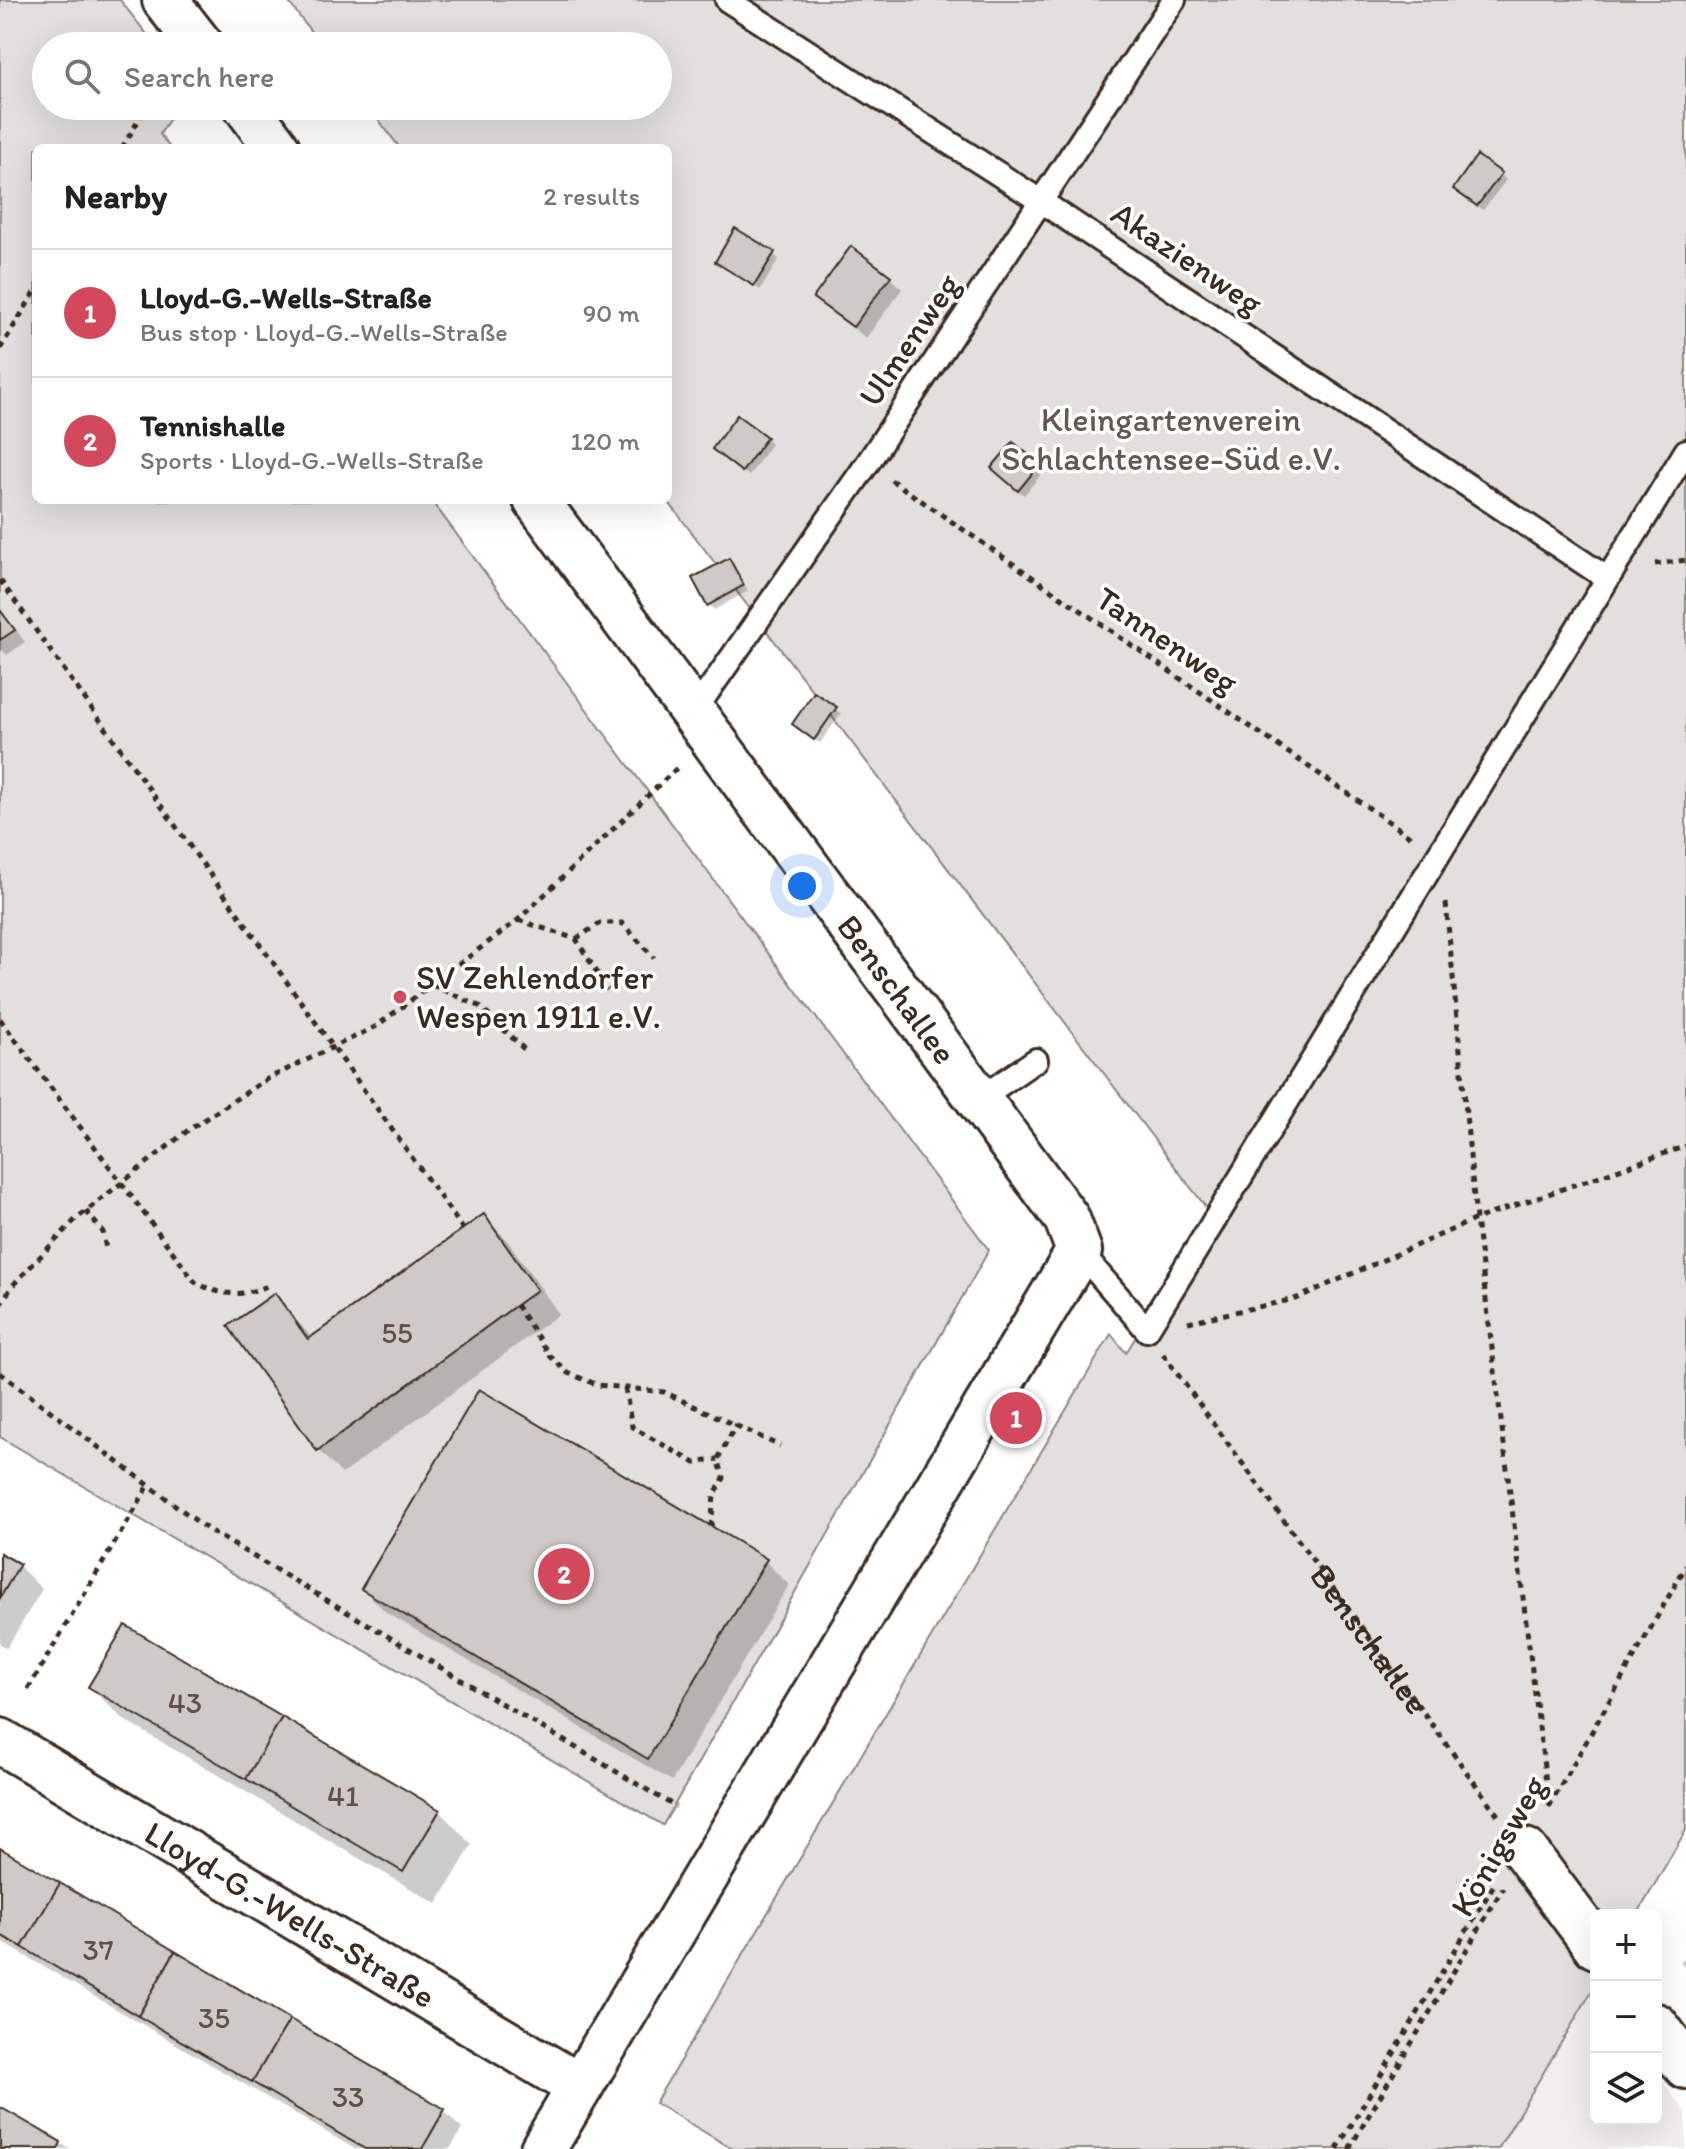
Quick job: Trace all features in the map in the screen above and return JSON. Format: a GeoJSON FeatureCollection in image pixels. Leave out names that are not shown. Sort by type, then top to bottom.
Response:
{"type":"FeatureCollection","features":[{"type":"Feature","properties":{"kind":"street"},"geometry":{"type":"LineString","coordinates":[[165,0],[190,32]]}},
{"type":"Feature","properties":{"kind":"street"},"geometry":{"type":"LineString","coordinates":[[256,120],[274,144]]}},
{"type":"Feature","properties":{"kind":"street","name":"Benschallee"},"geometry":{"type":"LineString","coordinates":[[539,504],[1067,1219],[1079,1251]]}},
{"type":"Feature","properties":{"kind":"street"},"geometry":{"type":"LineString","coordinates":[[543,2149],[1079,1251]]}},
{"type":"Feature","properties":{"kind":"street","name":"Lloyd-G.-Wells-Straße"},"geometry":{"type":"LineString","coordinates":[[0,1741],[580,2087]]}},
{"type":"Feature","properties":{"kind":"street"},"geometry":{"type":"LineString","coordinates":[[1525,1851],[1590,1938]]}},
{"type":"Feature","properties":{"kind":"street"},"geometry":{"type":"LineString","coordinates":[[1662,2034],[1686,2066]]}},
{"type":"Feature","properties":{"kind":"lane","name":"Akazienweg"},"geometry":{"type":"LineString","coordinates":[[727,0],[1042,202],[1605,577]]}},
{"type":"Feature","properties":{"kind":"lane","name":"Ulmenweg"},"geometry":{"type":"LineString","coordinates":[[693,713],[867,464],[1174,0]]}},
{"type":"Feature","properties":{"kind":"lane"},"geometry":{"type":"LineString","coordinates":[[1079,1251],[1147,1330],[1439,856],[1605,577],[1686,451]]}},
{"type":"Feature","properties":{"kind":"lane"},"geometry":{"type":"LineString","coordinates":[[979,1099],[1036,1060]]}},
{"type":"Feature","properties":{"kind":"path"},"geometry":{"type":"LineString","coordinates":[[124,144],[139,120]]}},
{"type":"Feature","properties":{"kind":"path"},"geometry":{"type":"LineString","coordinates":[[0,349],[32,297]]}},
{"type":"Feature","properties":{"kind":"path","name":"Tannenweg"},"geometry":{"type":"LineString","coordinates":[[867,464],[1439,856]]}},
{"type":"Feature","properties":{"kind":"path"},"geometry":{"type":"LineString","coordinates":[[0,580],[463,1229]]}},
{"type":"Feature","properties":{"kind":"path"},"geometry":{"type":"LineString","coordinates":[[0,1305],[13,1285],[86,1211],[191,1128],[241,1095],[333,1045],[375,1027],[518,920],[687,759]]}},
{"type":"Feature","properties":{"kind":"path"},"geometry":{"type":"LineString","coordinates":[[1439,856],[1476,1219],[1549,1807]]}},
{"type":"Feature","properties":{"kind":"path"},"geometry":{"type":"LineString","coordinates":[[518,920],[576,939],[608,990]]}},
{"type":"Feature","properties":{"kind":"path"},"geometry":{"type":"LineString","coordinates":[[576,939],[600,923],[622,923],[654,958]]}},
{"type":"Feature","properties":{"kind":"path"},"geometry":{"type":"LineString","coordinates":[[432,985],[479,1006],[525,1050]]}},
{"type":"Feature","properties":{"kind":"path"},"geometry":{"type":"LineString","coordinates":[[0,1019],[195,1282],[218,1294],[244,1295],[270,1285]]}},
{"type":"Feature","properties":{"kind":"path"},"geometry":{"type":"LineString","coordinates":[[1147,1330],[1295,1299],[1476,1219],[1686,1146]]}},
{"type":"Feature","properties":{"kind":"path"},"geometry":{"type":"LineString","coordinates":[[86,1211],[103,1232],[106,1250]]}},
{"type":"Feature","properties":{"kind":"path"},"geometry":{"type":"LineString","coordinates":[[516,1305],[551,1357],[568,1373],[598,1385],[664,1392],[780,1446]]}},
{"type":"Feature","properties":{"kind":"path","name":"Benschallee"},"geometry":{"type":"LineString","coordinates":[[1147,1330],[1525,1851]]}},
{"type":"Feature","properties":{"kind":"path"},"geometry":{"type":"LineString","coordinates":[[0,1373],[207,1529],[676,1807]]}},
{"type":"Feature","properties":{"kind":"path"},"geometry":{"type":"LineString","coordinates":[[625,1388],[632,1427],[695,1463],[718,1459]]}},
{"type":"Feature","properties":{"kind":"path"},"geometry":{"type":"LineString","coordinates":[[711,1527],[714,1496],[724,1478],[718,1459],[736,1424]]}},
{"type":"Feature","properties":{"kind":"path"},"geometry":{"type":"LineString","coordinates":[[28,1689],[149,1485]]}},
{"type":"Feature","properties":{"kind":"path","name":"Königsweg"},"geometry":{"type":"LineString","coordinates":[[1349,2149],[1525,1851],[1686,1566]]}},
{"type":"Feature","properties":{"kind":"path"},"geometry":{"type":"LineString","coordinates":[[1337,2149],[1510,1858],[1525,1851]]}},
{"type":"Feature","properties":{"kind":"shaded area"},"geometry":{"type":"Polygon","coordinates":[[[1590,1995],[1590,2125],[1662,2125],[1662,2080],[1686,2113],[1686,2149],[1498,2149],[1590,1995]]]}},
{"type":"Feature","properties":{"kind":"green space","name":"SV Zehlendorfer Wespen 1911 e.V."},"geometry":{"type":"Polygon","coordinates":[[[0,0],[120,0],[145,32],[32,32],[32,120],[169,120],[160,134],[167,144],[32,144],[32,504],[434,504],[989,1250],[663,1825],[0,1437],[0,0]]]}},
{"type":"Feature","properties":{"kind":"green space","name":"Kleingartenverein Schlachtensee-Süd e.V."},"geometry":{"type":"Polygon","coordinates":[[[287,0],[1686,0],[1686,1830],[1640,1909],[1590,1909],[1590,1994],[1498,2149],[733,2149],[655,2103],[1111,1334],[1126,1353],[1211,1214],[670,504],[672,144],[397,144],[379,120],[672,120],[672,32],[311,32],[287,0]]]}},
{"type":"Feature","properties":{"kind":"building"},"geometry":{"type":"Polygon","coordinates":[[[1477,155],[1502,173],[1477,206],[1453,189],[1477,155]]]}},
{"type":"Feature","properties":{"kind":"building"},"geometry":{"type":"Polygon","coordinates":[[[735,228],[775,252],[754,286],[715,262],[735,228]]]}},
{"type":"Feature","properties":{"kind":"building"},"geometry":{"type":"Polygon","coordinates":[[[851,246],[891,276],[853,327],[813,298],[851,246]]]}},
{"type":"Feature","properties":{"kind":"building"},"geometry":{"type":"Polygon","coordinates":[[[737,415],[767,437],[742,472],[712,449],[737,415]]]}},
{"type":"Feature","properties":{"kind":"building"},"geometry":{"type":"Polygon","coordinates":[[[1013,442],[1040,464],[1018,491],[991,468],[1013,442]]]}},
{"type":"Feature","properties":{"kind":"building"},"geometry":{"type":"Polygon","coordinates":[[[729,558],[744,585],[707,606],[692,578],[729,558]]]}},
{"type":"Feature","properties":{"kind":"building"},"geometry":{"type":"Polygon","coordinates":[[[0,610],[15,630],[0,640],[0,610]]]}},
{"type":"Feature","properties":{"kind":"building"},"geometry":{"type":"Polygon","coordinates":[[[814,692],[837,707],[814,740],[792,724],[814,692]]]}},
{"type":"Feature","properties":{"kind":"building"},"geometry":{"type":"Polygon","coordinates":[[[484,1214],[537,1290],[317,1451],[228,1326],[275,1293],[308,1339],[484,1214]]]}},
{"type":"Feature","properties":{"kind":"building"},"geometry":{"type":"Polygon","coordinates":[[[479,1389],[767,1559],[648,1759],[361,1589],[479,1389]]]}},
{"type":"Feature","properties":{"kind":"building"},"geometry":{"type":"Polygon","coordinates":[[[0,1553],[20,1564],[0,1598],[0,1553]]]}},
{"type":"Feature","properties":{"kind":"building"},"geometry":{"type":"Polygon","coordinates":[[[125,1625],[282,1717],[246,1779],[88,1687],[125,1625]]]}},
{"type":"Feature","properties":{"kind":"building"},"geometry":{"type":"Polygon","coordinates":[[[282,1717],[440,1810],[403,1872],[246,1779],[282,1717]]]}},
{"type":"Feature","properties":{"kind":"building"},"geometry":{"type":"Polygon","coordinates":[[[0,1848],[60,1883],[22,1947],[0,1935],[0,1848]]]}},
{"type":"Feature","properties":{"kind":"building"},"geometry":{"type":"Polygon","coordinates":[[[60,1883],[175,1951],[138,2016],[22,1947],[60,1883]]]}},
{"type":"Feature","properties":{"kind":"building"},"geometry":{"type":"Polygon","coordinates":[[[175,1951],[290,2019],[252,2082],[138,2016],[175,1951]]]}},
{"type":"Feature","properties":{"kind":"building"},"geometry":{"type":"Polygon","coordinates":[[[290,2019],[445,2109],[422,2149],[365,2149],[252,2082],[290,2019]]]}},
{"type":"Feature","properties":{"kind":"building"},"geometry":{"type":"Polygon","coordinates":[[[0,2107],[61,2142],[58,2149],[0,2149],[0,2107]]]}},
{"type":"Feature","properties":{"kind":"place","name":"SV Zehlendorfer Wespen 1911 e.V."},"geometry":{"type":"Point","coordinates":[400,997]}},
{"type":"Feature","properties":{"kind":"place","name":"Lloyd-G.-Wells-Straße"},"geometry":{"type":"Point","coordinates":[1016,1418]}},
{"type":"Feature","properties":{"kind":"place","name":"Tennishalle"},"geometry":{"type":"Point","coordinates":[564,1574]}}]}
